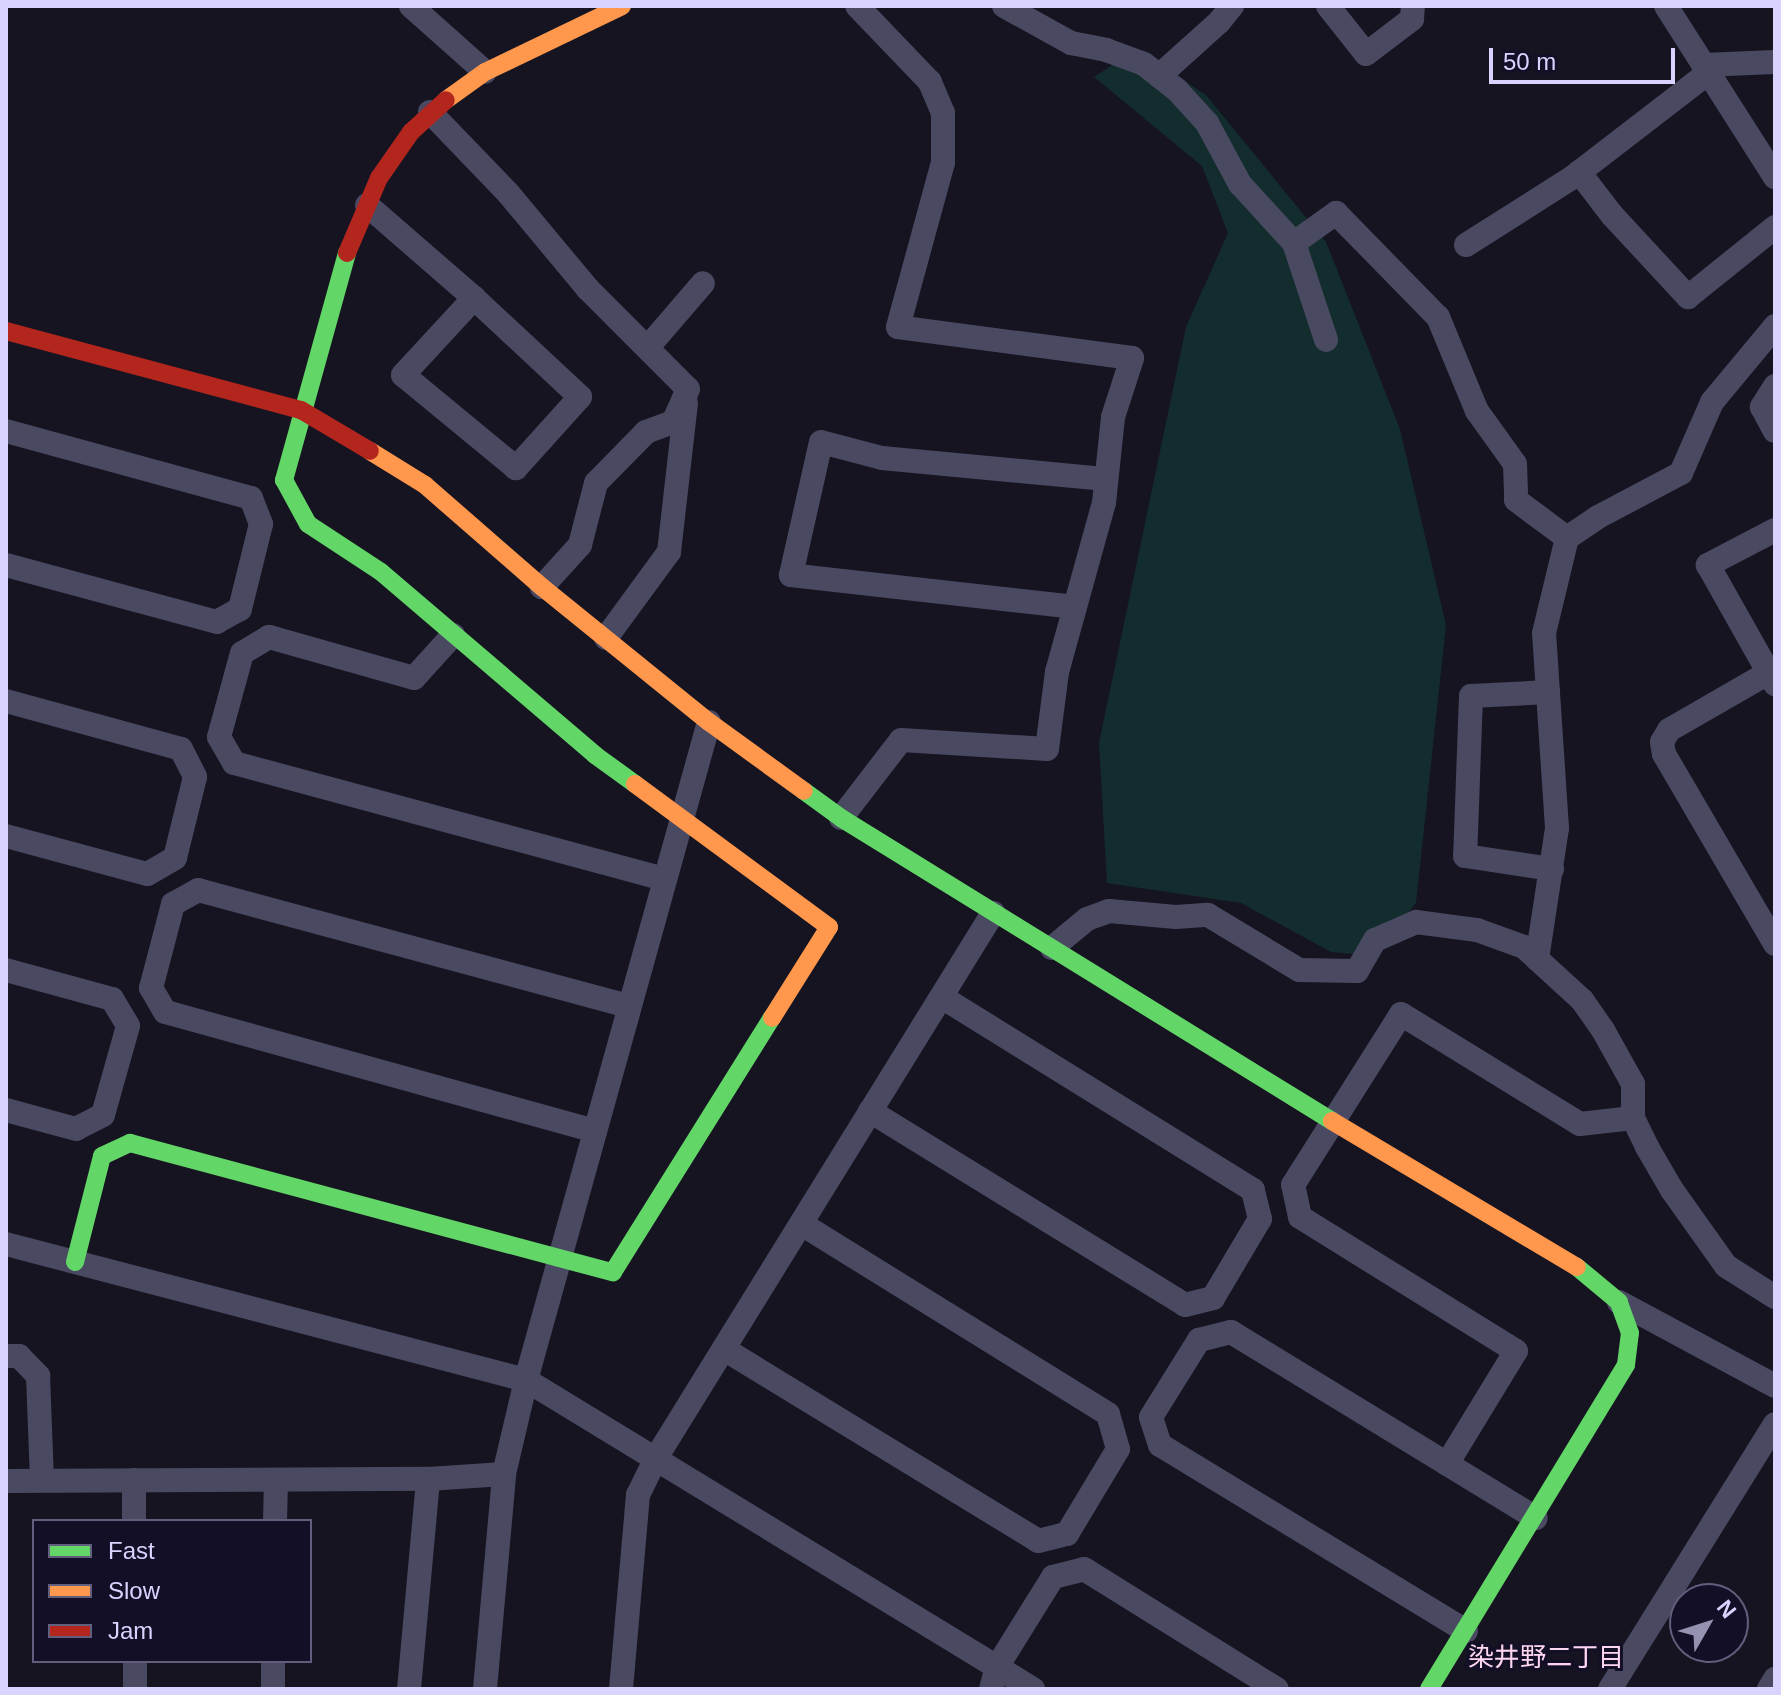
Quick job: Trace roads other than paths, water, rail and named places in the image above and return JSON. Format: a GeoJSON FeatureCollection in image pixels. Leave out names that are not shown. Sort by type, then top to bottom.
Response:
{"type":"FeatureCollection","features":[{"type":"Feature","properties":{"kind":"street"},"geometry":{"type":"LineString","coordinates":[[411,6],[485,72]]}},
{"type":"Feature","properties":{"kind":"street"},"geometry":{"type":"LineString","coordinates":[[75,1262],[102,1156],[130,1143],[613,1272],[829,927],[595,755],[381,572],[308,524],[284,480],[301,410],[352,236],[379,178],[430,112],[485,72],[622,6]]}},
{"type":"Feature","properties":{"kind":"street"},"geometry":{"type":"LineString","coordinates":[[841,818],[901,740],[1047,749],[1057,672],[1104,503],[1113,417],[1132,358],[898,327],[943,163],[943,113],[930,82],[857,6]]}},
{"type":"Feature","properties":{"kind":"street"},"geometry":{"type":"LineString","coordinates":[[1004,6],[1071,43],[1106,50],[1144,64],[1207,123],[1240,184],[1294,243],[1326,340]]}},
{"type":"Feature","properties":{"kind":"street"},"geometry":{"type":"LineString","coordinates":[[1159,76],[1219,22],[1232,6]]}},
{"type":"Feature","properties":{"kind":"street"},"geometry":{"type":"LineString","coordinates":[[1328,6],[1366,54],[1412,19],[1413,6]]}},
{"type":"Feature","properties":{"kind":"street"},"geometry":{"type":"LineString","coordinates":[[1666,6],[1775,177]]}},
{"type":"Feature","properties":{"kind":"street"},"geometry":{"type":"LineString","coordinates":[[1466,245],[1579,172],[1705,69],[1775,62]]}},
{"type":"Feature","properties":{"kind":"street"},"geometry":{"type":"LineString","coordinates":[[430,112],[508,193],[588,289],[688,389]]}},
{"type":"Feature","properties":{"kind":"street"},"geometry":{"type":"LineString","coordinates":[[1579,172],[1612,215],[1688,297],[1775,227]]}},
{"type":"Feature","properties":{"kind":"street"},"geometry":{"type":"LineString","coordinates":[[367,205],[474,298],[580,397],[516,468],[403,375],[474,298]]}},
{"type":"Feature","properties":{"kind":"street"},"geometry":{"type":"LineString","coordinates":[[1294,243],[1336,213],[1438,317],[1477,411],[1515,464],[1516,500],[1567,538]]}},
{"type":"Feature","properties":{"kind":"street"},"geometry":{"type":"LineString","coordinates":[[648,347],[703,283]]}},
{"type":"Feature","properties":{"kind":"street"},"geometry":{"type":"LineString","coordinates":[[1537,959],[1557,828],[1544,633],[1567,538],[1598,517],[1681,473],[1712,402],[1775,326]]}},
{"type":"Feature","properties":{"kind":"street"},"geometry":{"type":"LineString","coordinates":[[6,331],[301,410],[425,485],[542,587],[709,722],[841,818],[1332,1121],[1591,1275],[1619,1302],[1775,1386]]}},
{"type":"Feature","properties":{"kind":"street"},"geometry":{"type":"LineString","coordinates":[[1775,386],[1762,407],[1775,431]]}},
{"type":"Feature","properties":{"kind":"street"},"geometry":{"type":"LineString","coordinates":[[542,587],[580,545],[596,483],[646,432],[673,422],[688,389]]}},
{"type":"Feature","properties":{"kind":"street"},"geometry":{"type":"LineString","coordinates":[[606,638],[669,552],[688,389]]}},
{"type":"Feature","properties":{"kind":"street"},"geometry":{"type":"LineString","coordinates":[[6,431],[251,498],[261,524],[240,609],[217,622],[6,565]]}},
{"type":"Feature","properties":{"kind":"street"},"geometry":{"type":"LineString","coordinates":[[1075,607],[791,575],[821,442],[882,458],[1106,479]]}},
{"type":"Feature","properties":{"kind":"street"},"geometry":{"type":"LineString","coordinates":[[1775,530],[1708,565],[1773,675],[1669,730],[1662,742],[1664,754],[1775,944]]}},
{"type":"Feature","properties":{"kind":"street"},"geometry":{"type":"LineString","coordinates":[[453,635],[414,678],[269,637],[242,653],[219,737],[234,763],[665,879]]}},
{"type":"Feature","properties":{"kind":"street"},"geometry":{"type":"LineString","coordinates":[[1548,692],[1471,696],[1465,856],[1552,869]]}},
{"type":"Feature","properties":{"kind":"street"},"geometry":{"type":"LineString","coordinates":[[6,701],[181,749],[195,777],[175,858],[147,874],[6,836]]}},
{"type":"Feature","properties":{"kind":"street"},"geometry":{"type":"LineString","coordinates":[[485,1689],[504,1474],[526,1380],[709,722]]}},
{"type":"Feature","properties":{"kind":"street"},"geometry":{"type":"LineString","coordinates":[[595,1131],[165,1012],[151,988],[173,904],[198,890],[629,1006]]}},
{"type":"Feature","properties":{"kind":"street"},"geometry":{"type":"LineString","coordinates":[[1052,948],[1087,919],[1109,911],[1176,917],[1208,915],[1299,970],[1357,971],[1375,940],[1416,922],[1477,930],[1524,947],[1582,1000],[1603,1030],[1633,1084],[1633,1118],[1672,1190],[1726,1266],[1775,1297]]}},
{"type":"Feature","properties":{"kind":"street"},"geometry":{"type":"LineString","coordinates":[[621,1689],[638,1495],[656,1458],[993,913]]}},
{"type":"Feature","properties":{"kind":"street"},"geometry":{"type":"LineString","coordinates":[[6,970],[112,999],[128,1026],[103,1115],[76,1129],[6,1110]]}},
{"type":"Feature","properties":{"kind":"street"},"geometry":{"type":"LineString","coordinates":[[870,1111],[1185,1305],[1213,1298],[1260,1219],[1253,1190],[942,997]]}},
{"type":"Feature","properties":{"kind":"street"},"geometry":{"type":"LineString","coordinates":[[1447,1464],[1516,1351],[1300,1217],[1293,1185],[1401,1014],[1580,1124],[1633,1118]]}},
{"type":"Feature","properties":{"kind":"street"},"geometry":{"type":"LineString","coordinates":[[724,1349],[1038,1541],[1067,1534],[1118,1449],[1108,1414],[801,1224]]}},
{"type":"Feature","properties":{"kind":"street"},"geometry":{"type":"LineString","coordinates":[[6,1244],[526,1380],[656,1458],[994,1678],[1033,1689]]}},
{"type":"Feature","properties":{"kind":"street"},"geometry":{"type":"LineString","coordinates":[[1429,1689],[1536,1518],[1626,1365],[1630,1333],[1619,1302]]}},
{"type":"Feature","properties":{"kind":"street"},"geometry":{"type":"LineString","coordinates":[[1466,1631],[1160,1445],[1151,1417],[1199,1340],[1231,1332],[1536,1518]]}},
{"type":"Feature","properties":{"kind":"street"},"geometry":{"type":"LineString","coordinates":[[6,1356],[19,1356],[38,1376],[42,1479]]}},
{"type":"Feature","properties":{"kind":"street"},"geometry":{"type":"LineString","coordinates":[[1610,1689],[1775,1424]]}},
{"type":"Feature","properties":{"kind":"street"},"geometry":{"type":"LineString","coordinates":[[6,1481],[428,1479],[504,1474]]}},
{"type":"Feature","properties":{"kind":"street"},"geometry":{"type":"LineString","coordinates":[[409,1689],[428,1479]]}},
{"type":"Feature","properties":{"kind":"street"},"geometry":{"type":"LineString","coordinates":[[134,1480],[134,1519]]}},
{"type":"Feature","properties":{"kind":"street"},"geometry":{"type":"LineString","coordinates":[[275,1519],[276,1480]]}},
{"type":"Feature","properties":{"kind":"street"},"geometry":{"type":"LineString","coordinates":[[994,1678],[1053,1577],[1084,1569],[1277,1689]]}},
{"type":"Feature","properties":{"kind":"street"},"geometry":{"type":"LineString","coordinates":[[135,1663],[135,1689]]}},
{"type":"Feature","properties":{"kind":"street"},"geometry":{"type":"LineString","coordinates":[[273,1663],[273,1689]]}},
{"type":"Feature","properties":{"kind":"street"},"geometry":{"type":"LineString","coordinates":[[1769,1689],[1775,1679]]}},
{"type":"Feature","properties":{"kind":"district","name":"染井野二丁目"},"geometry":{"type":"Point","coordinates":[1546,1658]}}]}
